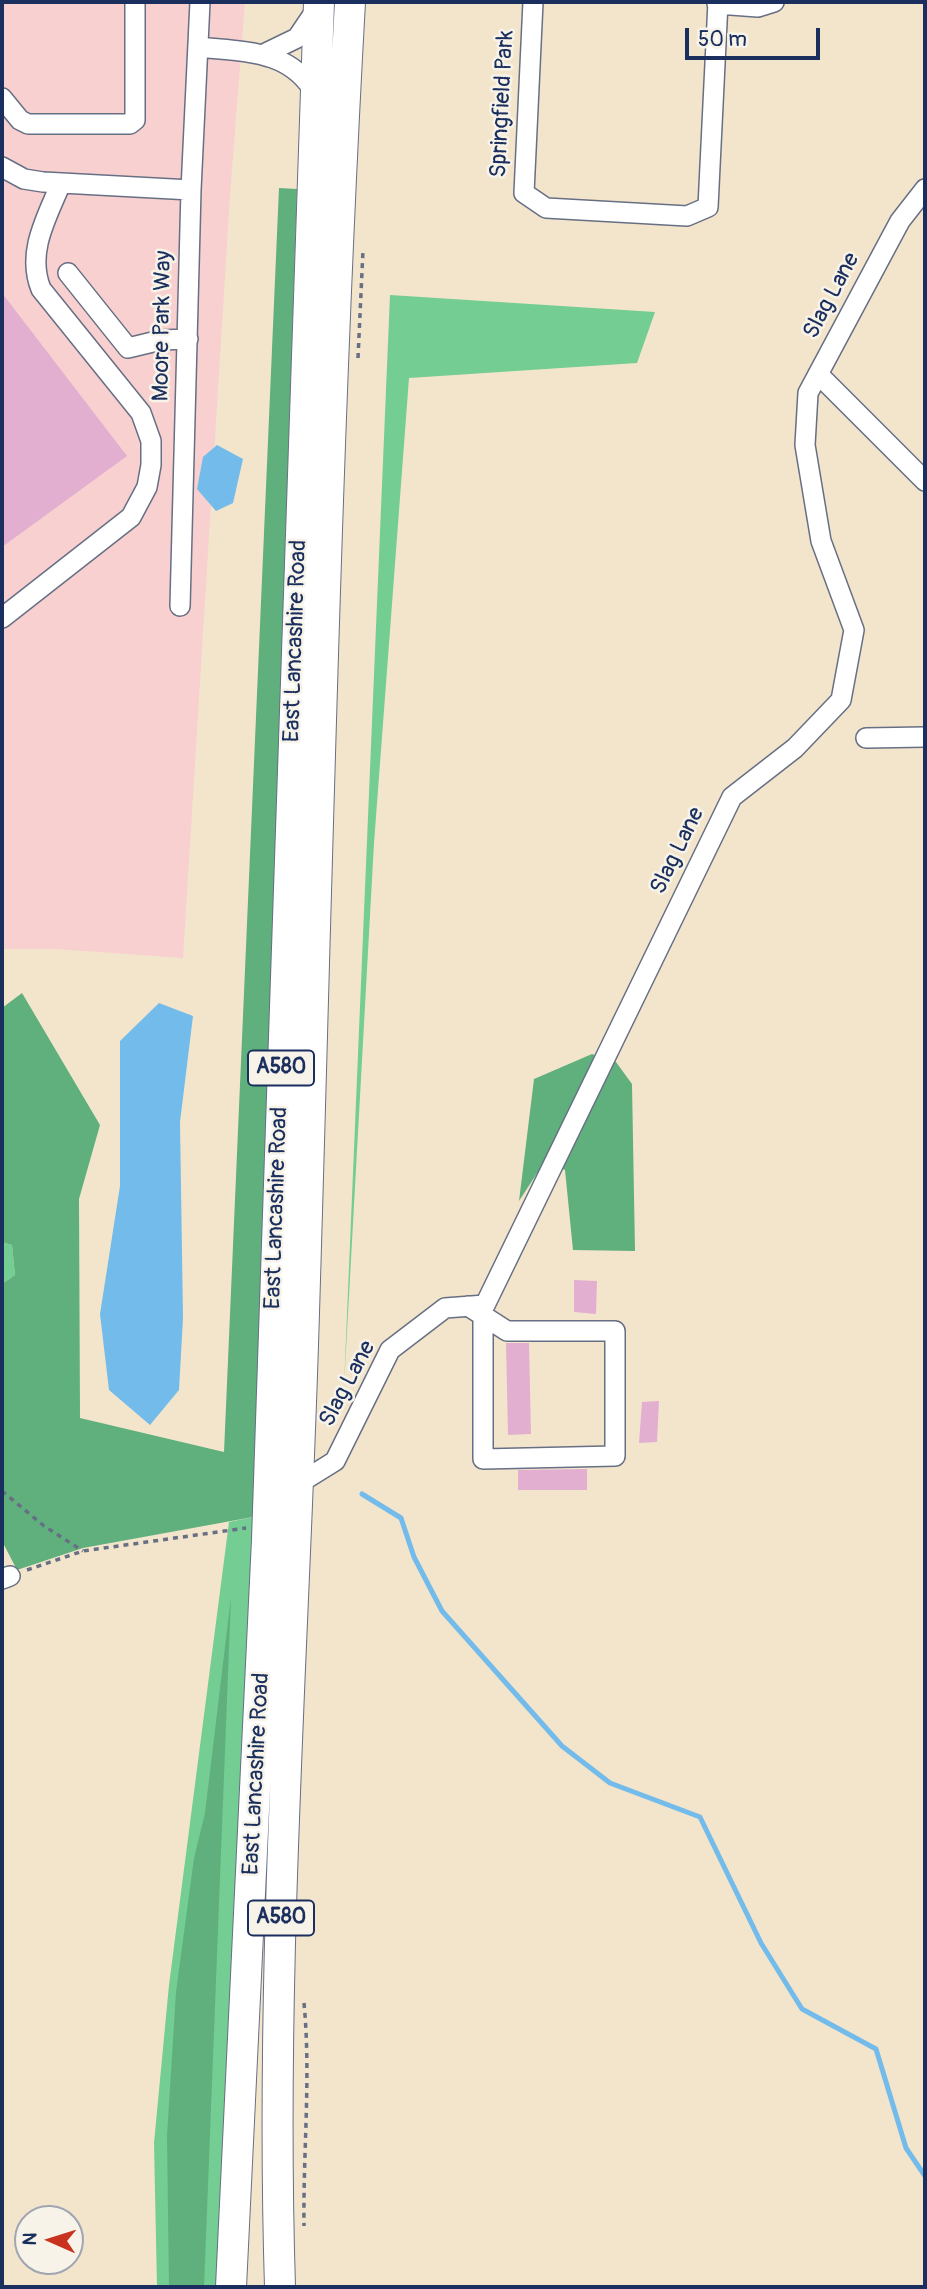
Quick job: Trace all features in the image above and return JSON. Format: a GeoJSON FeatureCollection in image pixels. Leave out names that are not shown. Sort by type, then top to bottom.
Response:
{"type":"FeatureCollection","features":[{"type":"Feature","properties":{"kind":"highway","name":"East Lancashire Road"},"geometry":{"type":"LineString","coordinates":[[231,2287],[268,1516],[319,2]]}},
{"type":"Feature","properties":{"kind":"highway","name":"East Lancashire Road"},"geometry":{"type":"LineString","coordinates":[[280,2287],[277,2200],[284,1804],[298,1495],[327,499],[350,2]]}},
{"type":"Feature","properties":{"kind":"highway"},"geometry":{"type":"LineString","coordinates":[[268,1516],[298,1495]]}},
{"type":"Feature","properties":{"kind":"highway"},"geometry":{"type":"LineString","coordinates":[[261,2287],[277,2200]]}},
{"type":"Feature","properties":{"kind":"street"},"geometry":{"type":"LineString","coordinates":[[2,98],[20,120],[28,124],[130,124],[135,120],[135,2]]}},
{"type":"Feature","properties":{"kind":"street","name":"Moore Park Way"},"geometry":{"type":"LineString","coordinates":[[180,606],[191,190],[200,2]]}},
{"type":"Feature","properties":{"kind":"street"},"geometry":{"type":"LineString","coordinates":[[266,53],[296,38],[314,16],[319,2]]}},
{"type":"Feature","properties":{"kind":"street","name":"Springfield Park"},"geometry":{"type":"LineString","coordinates":[[533,2],[524,193],[546,208],[687,216],[708,208],[718,3],[758,7],[775,2]]}},
{"type":"Feature","properties":{"kind":"street"},"geometry":{"type":"LineString","coordinates":[[198,47],[266,53],[302,75],[316,96]]}},
{"type":"Feature","properties":{"kind":"street"},"geometry":{"type":"LineString","coordinates":[[2,167],[24,179],[191,190]]}},
{"type":"Feature","properties":{"kind":"street"},"geometry":{"type":"LineString","coordinates":[[2,618],[131,517],[147,487],[151,465],[151,441],[141,413],[41,289],[36,276],[34,264],[40,235],[61,183]]}},
{"type":"Feature","properties":{"kind":"street","name":"Slag Lane"},"geometry":{"type":"LineString","coordinates":[[298,1495],[335,1461],[390,1350],[445,1308],[476,1311],[485,1304],[732,797],[795,748],[841,700],[854,630],[821,541],[805,445],[808,393],[900,221],[925,189]]}},
{"type":"Feature","properties":{"kind":"street"},"geometry":{"type":"LineString","coordinates":[[68,274],[128,348],[161,340],[188,339]]}},
{"type":"Feature","properties":{"kind":"street"},"geometry":{"type":"LineString","coordinates":[[818,374],[925,481]]}},
{"type":"Feature","properties":{"kind":"street"},"geometry":{"type":"LineString","coordinates":[[866,738],[925,737]]}},
{"type":"Feature","properties":{"kind":"street"},"geometry":{"type":"LineString","coordinates":[[476,1311],[507,1331],[615,1331],[615,1456],[483,1459],[476,1311]]}},
{"type":"Feature","properties":{"kind":"path"},"geometry":{"type":"LineString","coordinates":[[2,1490],[44,1526],[83,1551]]}},
{"type":"Feature","properties":{"kind":"path"},"geometry":{"type":"LineString","coordinates":[[6,1578],[83,1551],[268,1516]]}},
{"type":"Feature","properties":{"kind":"shaded area"},"geometry":{"type":"Polygon","coordinates":[[[2,2],[245,2],[230,195],[183,958],[56,949],[2,949],[2,2]]]}},
{"type":"Feature","properties":{"kind":"green space"},"geometry":{"type":"Polygon","coordinates":[[[279,188],[297,189],[253,1517],[83,1548],[17,1570],[2,1541],[2,1284],[15,1275],[12,1245],[2,1242],[2,1008],[22,993],[100,1125],[79,1199],[80,1418],[224,1452],[279,188]]]}},
{"type":"Feature","properties":{"kind":"green space"},"geometry":{"type":"Polygon","coordinates":[[[390,295],[655,312],[637,363],[409,378],[374,843],[344,1386],[390,295]]]}},
{"type":"Feature","properties":{"kind":"green space"},"geometry":{"type":"Polygon","coordinates":[[[592,1054],[616,1062],[632,1084],[635,1251],[573,1250],[565,1170],[545,1161],[519,1201],[534,1079],[592,1054]]]}},
{"type":"Feature","properties":{"kind":"green space"},"geometry":{"type":"Polygon","coordinates":[[[2,1242],[12,1245],[15,1275],[2,1284],[2,1242]]]}},
{"type":"Feature","properties":{"kind":"green space"},"geometry":{"type":"Polygon","coordinates":[[[253,1517],[219,2287],[157,2287],[154,2143],[169,1985],[229,1522],[253,1517]]]}},
{"type":"Feature","properties":{"kind":"green space"},"geometry":{"type":"Polygon","coordinates":[[[231,1597],[204,2287],[169,2287],[167,2136],[176,1992],[194,1858],[205,1813],[231,1597]]]}},
{"type":"Feature","properties":{"kind":"water"},"geometry":{"type":"Polygon","coordinates":[[[217,445],[243,459],[233,503],[216,511],[197,489],[203,457],[217,445]]]}},
{"type":"Feature","properties":{"kind":"water"},"geometry":{"type":"Polygon","coordinates":[[[159,1003],[193,1016],[180,1122],[183,1318],[179,1390],[150,1425],[109,1390],[100,1314],[120,1186],[120,1041],[159,1003]]]}},
{"type":"Feature","properties":{"kind":"building"},"geometry":{"type":"Polygon","coordinates":[[[2,293],[127,456],[2,547],[2,293]]]}},
{"type":"Feature","properties":{"kind":"building"},"geometry":{"type":"Polygon","coordinates":[[[574,1280],[597,1281],[596,1314],[574,1312],[574,1280]]]}},
{"type":"Feature","properties":{"kind":"building"},"geometry":{"type":"Polygon","coordinates":[[[506,1343],[529,1343],[531,1434],[508,1435],[506,1343]]]}},
{"type":"Feature","properties":{"kind":"building"},"geometry":{"type":"Polygon","coordinates":[[[659,1401],[657,1442],[639,1443],[642,1402],[659,1401]]]}},
{"type":"Feature","properties":{"kind":"building"},"geometry":{"type":"Polygon","coordinates":[[[587,1469],[587,1490],[518,1490],[518,1470],[587,1469]]]}},
{"type":"Feature","properties":{"kind":"waterway"},"geometry":{"type":"LineString","coordinates":[[362,1494],[401,1518],[414,1557],[442,1611],[562,1746],[610,1783],[700,1817],[761,1943],[802,2009],[876,2049],[906,2148],[925,2176]]}}]}
